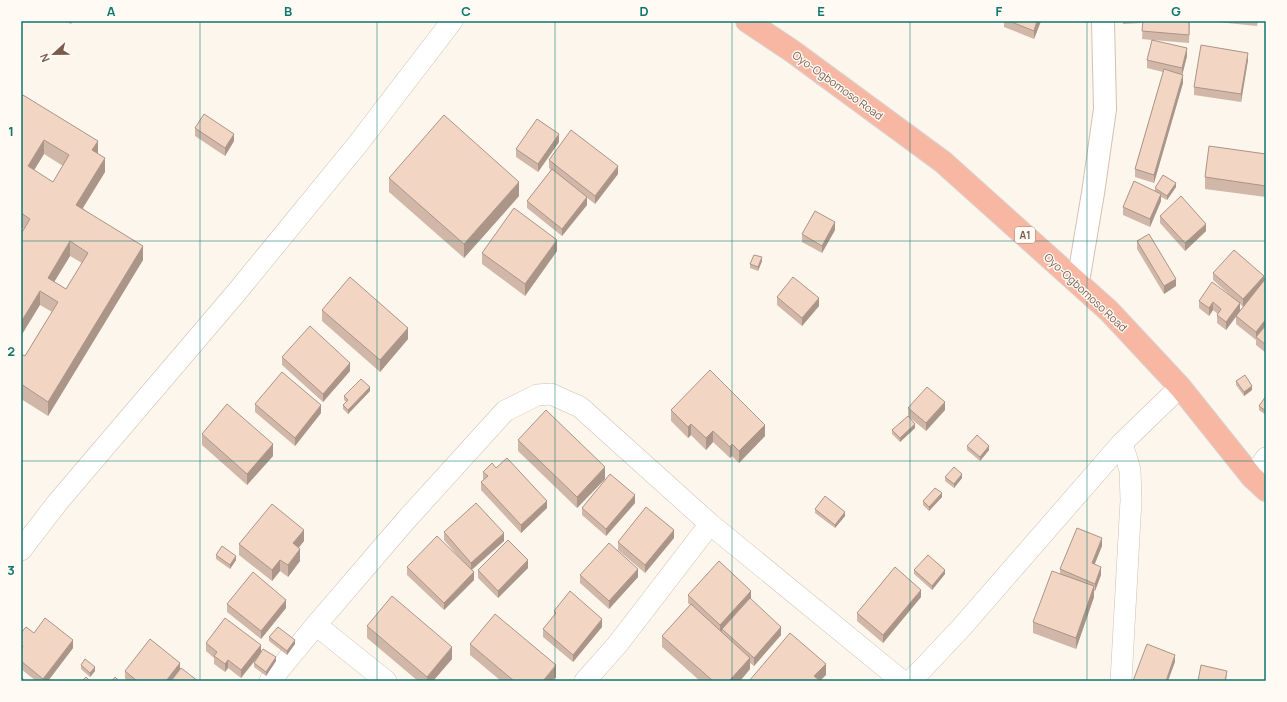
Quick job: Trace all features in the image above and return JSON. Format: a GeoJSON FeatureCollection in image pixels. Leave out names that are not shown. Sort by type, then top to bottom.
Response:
{"type":"FeatureCollection","features":[{"type":"Feature","properties":{"kind":"highway","name":"Oyo-Ogbomoso Road"},"geometry":{"type":"LineString","coordinates":[[746,21],[792,51],[943,162],[1078,282],[1109,311],[1180,387],[1259,484]]}},
{"type":"Feature","properties":{"kind":"street"},"geometry":{"type":"LineString","coordinates":[[21,550],[57,503],[222,310],[357,145],[452,21]]}},
{"type":"Feature","properties":{"kind":"street"},"geometry":{"type":"LineString","coordinates":[[1078,282],[1105,109],[1103,21]]}},
{"type":"Feature","properties":{"kind":"street"},"geometry":{"type":"LineString","coordinates":[[911,681],[961,628],[1122,443],[1180,387]]}},
{"type":"Feature","properties":{"kind":"street"},"geometry":{"type":"LineString","coordinates":[[270,681],[406,520],[505,411],[537,395],[551,394],[580,407],[710,524],[902,681]]}},
{"type":"Feature","properties":{"kind":"street"},"geometry":{"type":"LineString","coordinates":[[1122,443],[1130,470],[1131,500],[1122,681]]}},
{"type":"Feature","properties":{"kind":"street"},"geometry":{"type":"LineString","coordinates":[[1259,484],[1266,458]]}},
{"type":"Feature","properties":{"kind":"street"},"geometry":{"type":"LineString","coordinates":[[585,681],[617,645],[710,524]]}},
{"type":"Feature","properties":{"kind":"street"},"geometry":{"type":"LineString","coordinates":[[316,625],[386,681]]}},
{"type":"Feature","properties":{"kind":"building"},"geometry":{"type":"Polygon","coordinates":[[[1009,21],[1037,21],[1034,31],[1009,21]]]}},
{"type":"Feature","properties":{"kind":"building"},"geometry":{"type":"Polygon","coordinates":[[[1143,21],[1189,21],[1189,35],[1142,31],[1143,21]]]}},
{"type":"Feature","properties":{"kind":"building"},"geometry":{"type":"Polygon","coordinates":[[[1152,40],[1187,48],[1182,68],[1147,60],[1152,40]]]}},
{"type":"Feature","properties":{"kind":"building"},"geometry":{"type":"Polygon","coordinates":[[[1201,45],[1248,53],[1241,94],[1194,87],[1201,45]]]}},
{"type":"Feature","properties":{"kind":"building"},"geometry":{"type":"Polygon","coordinates":[[[1164,69],[1183,75],[1154,175],[1135,169],[1164,69]]]}},
{"type":"Feature","properties":{"kind":"building"},"geometry":{"type":"Polygon","coordinates":[[[23,95],[98,141],[92,150],[105,158],[76,205],[143,246],[48,402],[21,384],[21,354],[25,356],[58,302],[40,291],[21,322],[21,234],[30,219],[21,213],[21,98],[23,95]],[[44,140],[28,166],[53,182],[69,155],[44,140]],[[70,241],[48,278],[66,289],[88,253],[70,241]]]}},
{"type":"Feature","properties":{"kind":"building"},"geometry":{"type":"Polygon","coordinates":[[[204,114],[234,134],[225,148],[195,128],[204,114]]]}},
{"type":"Feature","properties":{"kind":"building"},"geometry":{"type":"Polygon","coordinates":[[[444,115],[519,182],[464,244],[389,178],[444,115]]]}},
{"type":"Feature","properties":{"kind":"building"},"geometry":{"type":"Polygon","coordinates":[[[537,119],[559,134],[538,164],[516,149],[537,119]]]}},
{"type":"Feature","properties":{"kind":"building"},"geometry":{"type":"Polygon","coordinates":[[[571,130],[618,166],[595,196],[549,160],[571,130]]]}},
{"type":"Feature","properties":{"kind":"building"},"geometry":{"type":"Polygon","coordinates":[[[1209,146],[1266,154],[1266,186],[1205,177],[1209,146]]]}},
{"type":"Feature","properties":{"kind":"building"},"geometry":{"type":"Polygon","coordinates":[[[552,169],[587,197],[562,229],[527,201],[552,169]]]}},
{"type":"Feature","properties":{"kind":"building"},"geometry":{"type":"Polygon","coordinates":[[[1163,175],[1176,183],[1167,196],[1155,188],[1163,175]]]}},
{"type":"Feature","properties":{"kind":"building"},"geometry":{"type":"Polygon","coordinates":[[[1134,181],[1161,194],[1150,219],[1123,207],[1134,181]]]}},
{"type":"Feature","properties":{"kind":"building"},"geometry":{"type":"Polygon","coordinates":[[[1181,196],[1206,224],[1185,243],[1160,216],[1181,196]]]}},
{"type":"Feature","properties":{"kind":"building"},"geometry":{"type":"Polygon","coordinates":[[[514,208],[557,240],[525,284],[482,253],[514,208]]]}},
{"type":"Feature","properties":{"kind":"building"},"geometry":{"type":"Polygon","coordinates":[[[815,211],[835,222],[822,246],[802,234],[815,211]]]}},
{"type":"Feature","properties":{"kind":"building"},"geometry":{"type":"Polygon","coordinates":[[[1149,234],[1176,279],[1164,286],[1137,241],[1149,234]]]}},
{"type":"Feature","properties":{"kind":"building"},"geometry":{"type":"Polygon","coordinates":[[[1234,250],[1264,276],[1243,299],[1213,273],[1234,250]]]}},
{"type":"Feature","properties":{"kind":"building"},"geometry":{"type":"Polygon","coordinates":[[[754,255],[762,257],[758,267],[750,264],[754,255]]]}},
{"type":"Feature","properties":{"kind":"building"},"geometry":{"type":"Polygon","coordinates":[[[350,277],[408,328],[380,360],[322,310],[350,277]]]}},
{"type":"Feature","properties":{"kind":"building"},"geometry":{"type":"Polygon","coordinates":[[[793,277],[819,298],[802,318],[777,297],[793,277]]]}},
{"type":"Feature","properties":{"kind":"building"},"geometry":{"type":"Polygon","coordinates":[[[1266,278],[1266,319],[1256,332],[1236,316],[1266,278]]]}},
{"type":"Feature","properties":{"kind":"building"},"geometry":{"type":"Polygon","coordinates":[[[1212,282],[1240,303],[1226,322],[1217,315],[1221,309],[1213,302],[1209,308],[1199,301],[1212,282]]]}},
{"type":"Feature","properties":{"kind":"building"},"geometry":{"type":"Polygon","coordinates":[[[1266,325],[1266,345],[1256,337],[1266,325]]]}},
{"type":"Feature","properties":{"kind":"building"},"geometry":{"type":"Polygon","coordinates":[[[310,326],[350,363],[323,394],[282,357],[310,326]]]}},
{"type":"Feature","properties":{"kind":"building"},"geometry":{"type":"Polygon","coordinates":[[[710,370],[765,425],[739,451],[732,444],[730,447],[713,431],[706,438],[691,424],[688,427],[671,410],[710,370]]]}},
{"type":"Feature","properties":{"kind":"building"},"geometry":{"type":"Polygon","coordinates":[[[282,372],[321,405],[295,438],[255,404],[282,372]]]}},
{"type":"Feature","properties":{"kind":"building"},"geometry":{"type":"Polygon","coordinates":[[[1245,375],[1252,386],[1244,392],[1236,381],[1245,375]]]}},
{"type":"Feature","properties":{"kind":"building"},"geometry":{"type":"Polygon","coordinates":[[[361,379],[370,387],[348,410],[343,405],[348,400],[344,396],[361,379]]]}},
{"type":"Feature","properties":{"kind":"building"},"geometry":{"type":"Polygon","coordinates":[[[927,387],[945,402],[926,423],[908,408],[927,387]]]}},
{"type":"Feature","properties":{"kind":"building"},"geometry":{"type":"Polygon","coordinates":[[[1266,396],[1266,411],[1259,406],[1266,396]]]}},
{"type":"Feature","properties":{"kind":"building"},"geometry":{"type":"Polygon","coordinates":[[[227,404],[273,444],[247,474],[202,434],[227,404]]]}},
{"type":"Feature","properties":{"kind":"building"},"geometry":{"type":"Polygon","coordinates":[[[546,410],[605,467],[577,497],[518,440],[546,410]]]}},
{"type":"Feature","properties":{"kind":"building"},"geometry":{"type":"Polygon","coordinates":[[[908,416],[915,424],[900,438],[892,430],[908,416]]]}},
{"type":"Feature","properties":{"kind":"building"},"geometry":{"type":"Polygon","coordinates":[[[977,435],[989,446],[980,457],[967,446],[977,435]]]}},
{"type":"Feature","properties":{"kind":"building"},"geometry":{"type":"Polygon","coordinates":[[[507,458],[547,501],[521,525],[481,482],[488,476],[483,472],[492,463],[496,468],[507,458]]]}},
{"type":"Feature","properties":{"kind":"building"},"geometry":{"type":"Polygon","coordinates":[[[954,467],[962,474],[954,484],[945,477],[954,467]]]}},
{"type":"Feature","properties":{"kind":"building"},"geometry":{"type":"Polygon","coordinates":[[[610,474],[635,495],[606,529],[582,508],[610,474]]]}},
{"type":"Feature","properties":{"kind":"building"},"geometry":{"type":"Polygon","coordinates":[[[935,488],[942,493],[929,507],[923,501],[935,488]]]}},
{"type":"Feature","properties":{"kind":"building"},"geometry":{"type":"Polygon","coordinates":[[[825,496],[845,512],[835,525],[815,509],[825,496]]]}},
{"type":"Feature","properties":{"kind":"building"},"geometry":{"type":"Polygon","coordinates":[[[476,503],[504,533],[471,563],[444,532],[476,503]]]}},
{"type":"Feature","properties":{"kind":"building"},"geometry":{"type":"Polygon","coordinates":[[[272,504],[304,530],[293,543],[300,549],[288,565],[280,560],[272,570],[239,544],[272,504]]]}},
{"type":"Feature","properties":{"kind":"building"},"geometry":{"type":"Polygon","coordinates":[[[646,507],[674,530],[645,565],[618,542],[646,507]]]}},
{"type":"Feature","properties":{"kind":"building"},"geometry":{"type":"Polygon","coordinates":[[[1077,528],[1102,538],[1092,563],[1101,567],[1095,584],[1060,569],[1077,528]]]}},
{"type":"Feature","properties":{"kind":"building"},"geometry":{"type":"Polygon","coordinates":[[[437,536],[474,572],[444,603],[407,567],[437,536]]]}},
{"type":"Feature","properties":{"kind":"building"},"geometry":{"type":"Polygon","coordinates":[[[508,540],[528,560],[498,591],[478,570],[508,540]]]}},
{"type":"Feature","properties":{"kind":"building"},"geometry":{"type":"Polygon","coordinates":[[[609,543],[638,569],[609,601],[580,575],[609,543]]]}},
{"type":"Feature","properties":{"kind":"building"},"geometry":{"type":"Polygon","coordinates":[[[222,546],[236,556],[230,565],[216,555],[222,546]]]}},
{"type":"Feature","properties":{"kind":"building"},"geometry":{"type":"Polygon","coordinates":[[[928,555],[945,570],[932,586],[914,570],[928,555]]]}},
{"type":"Feature","properties":{"kind":"building"},"geometry":{"type":"Polygon","coordinates":[[[719,561],[751,591],[720,625],[688,595],[719,561]]]}},
{"type":"Feature","properties":{"kind":"building"},"geometry":{"type":"Polygon","coordinates":[[[895,567],[921,590],[883,635],[857,613],[895,567]]]}},
{"type":"Feature","properties":{"kind":"building"},"geometry":{"type":"Polygon","coordinates":[[[1052,571],[1094,586],[1076,638],[1033,622],[1052,571]]]}},
{"type":"Feature","properties":{"kind":"building"},"geometry":{"type":"Polygon","coordinates":[[[253,572],[286,600],[261,631],[227,604],[253,572]]]}},
{"type":"Feature","properties":{"kind":"building"},"geometry":{"type":"Polygon","coordinates":[[[570,591],[602,619],[573,655],[543,629],[556,613],[554,611],[570,591]]]}},
{"type":"Feature","properties":{"kind":"building"},"geometry":{"type":"Polygon","coordinates":[[[392,596],[452,647],[427,677],[367,626],[392,596]]]}},
{"type":"Feature","properties":{"kind":"building"},"geometry":{"type":"Polygon","coordinates":[[[750,598],[781,627],[754,658],[722,629],[750,598]]]}},
{"type":"Feature","properties":{"kind":"building"},"geometry":{"type":"Polygon","coordinates":[[[691,604],[750,658],[729,681],[713,681],[662,636],[691,604]]]}},
{"type":"Feature","properties":{"kind":"building"},"geometry":{"type":"Polygon","coordinates":[[[495,614],[556,665],[543,681],[514,681],[470,644],[495,614]]]}},
{"type":"Feature","properties":{"kind":"building"},"geometry":{"type":"Polygon","coordinates":[[[45,618],[73,640],[43,679],[21,661],[21,649],[23,646],[21,644],[21,633],[26,627],[34,633],[45,618]]]}},
{"type":"Feature","properties":{"kind":"building"},"geometry":{"type":"Polygon","coordinates":[[[225,618],[261,645],[241,670],[228,660],[225,664],[214,656],[217,652],[206,643],[225,618]]]}},
{"type":"Feature","properties":{"kind":"building"},"geometry":{"type":"Polygon","coordinates":[[[278,627],[295,640],[287,651],[269,637],[278,627]]]}},
{"type":"Feature","properties":{"kind":"building"},"geometry":{"type":"Polygon","coordinates":[[[790,633],[826,664],[814,676],[820,681],[749,681],[790,633]]]}},
{"type":"Feature","properties":{"kind":"building"},"geometry":{"type":"Polygon","coordinates":[[[150,639],[180,663],[166,681],[137,681],[125,671],[150,639]]]}},
{"type":"Feature","properties":{"kind":"building"},"geometry":{"type":"Polygon","coordinates":[[[1147,644],[1175,655],[1166,681],[1133,681],[1147,644]]]}},
{"type":"Feature","properties":{"kind":"building"},"geometry":{"type":"Polygon","coordinates":[[[263,649],[276,657],[266,672],[254,663],[263,649]]]}},
{"type":"Feature","properties":{"kind":"building"},"geometry":{"type":"Polygon","coordinates":[[[85,659],[95,667],[90,673],[81,665],[85,659]]]}},
{"type":"Feature","properties":{"kind":"building"},"geometry":{"type":"Polygon","coordinates":[[[1201,665],[1227,671],[1225,681],[1198,681],[1201,665]]]}},
{"type":"Feature","properties":{"kind":"building"},"geometry":{"type":"Polygon","coordinates":[[[181,668],[198,681],[171,681],[181,668]]]}},
{"type":"Feature","properties":{"kind":"building"},"geometry":{"type":"Polygon","coordinates":[[[86,677],[90,681],[82,681],[86,677]]]}},
{"type":"Feature","properties":{"kind":"building"},"geometry":{"type":"Polygon","coordinates":[[[115,677],[119,681],[112,681],[115,677]]]}}]}
